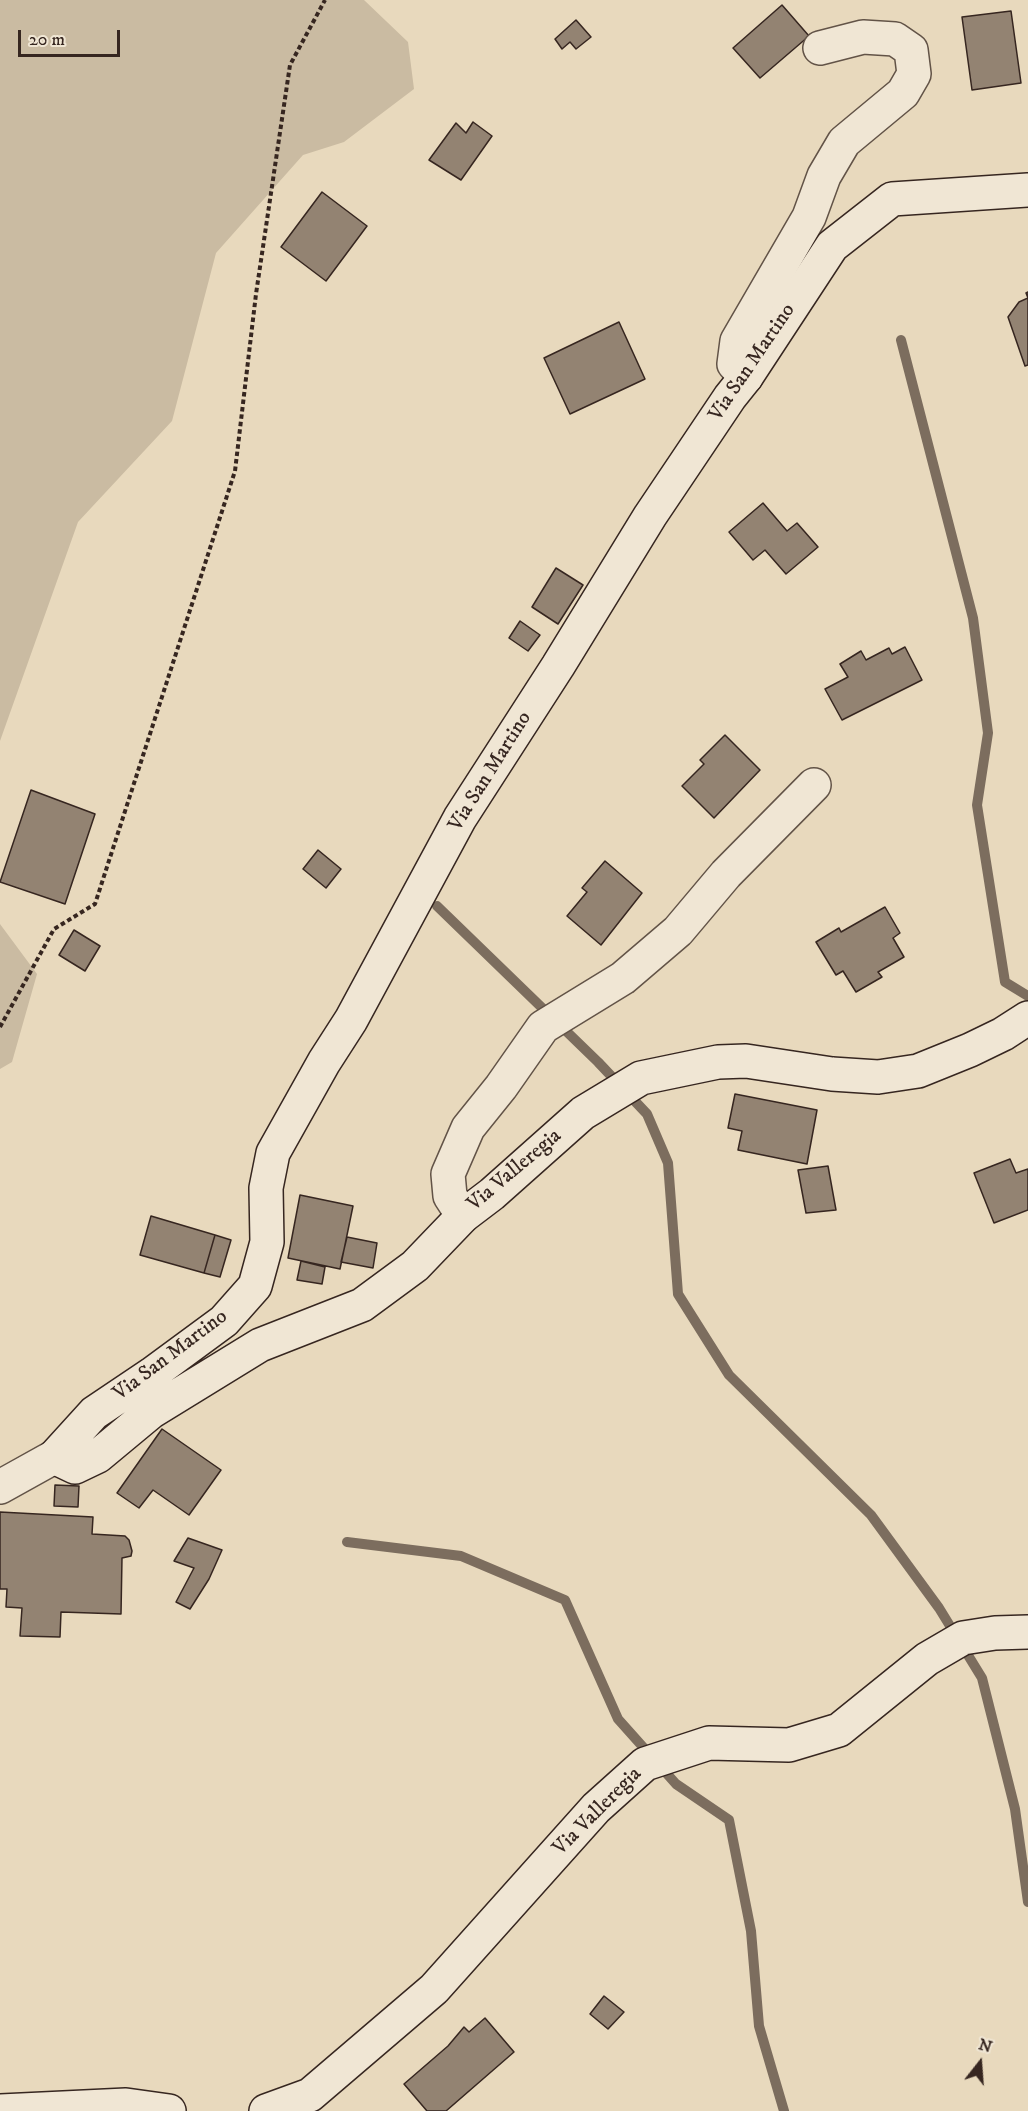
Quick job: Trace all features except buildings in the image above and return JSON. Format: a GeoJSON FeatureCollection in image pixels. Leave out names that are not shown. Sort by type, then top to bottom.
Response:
{"type":"FeatureCollection","features":[{"type":"Feature","properties":{"kind":"street"},"geometry":{"type":"LineString","coordinates":[[746,377],[734,364],[737,341],[809,217],[824,176],[844,142],[903,93],[914,74],[911,51],[895,39],[863,37],[820,48]]}},
{"type":"Feature","properties":{"kind":"street","name":"Via San Martino"},"geometry":{"type":"LineString","coordinates":[[0,1487],[54,1456],[94,1413],[224,1321],[255,1286],[267,1242],[266,1188],[273,1153],[324,1062],[351,1020],[460,818],[558,666],[650,516],[746,377],[832,246],[892,200],[1028,190]]}},
{"type":"Feature","properties":{"kind":"street"},"geometry":{"type":"LineString","coordinates":[[463,1216],[450,1196],[448,1174],[468,1128],[501,1087],[543,1027],[623,978],[678,931],[726,874],[814,785]]}},
{"type":"Feature","properties":{"kind":"street","name":"Via Valleregia"},"geometry":{"type":"LineString","coordinates":[[54,1456],[75,1467],[98,1456],[151,1412],[260,1345],[362,1305],[415,1266],[463,1216],[492,1194],[583,1113],[641,1078],[727,1062],[746,1061],[832,1074],[878,1077],[918,1071],[978,1046],[1028,1018]]}},
{"type":"Feature","properties":{"kind":"street","name":"Via Valleregia"},"geometry":{"type":"LineString","coordinates":[[266,2111],[310,2095],[434,1989],[596,1808],[645,1764],[709,1743],[789,1745],[839,1730],[927,1659],[963,1638],[995,1633],[1028,1632]]}},
{"type":"Feature","properties":{"kind":"street"},"geometry":{"type":"LineString","coordinates":[[0,2111],[126,2105],[169,2111]]}},
{"type":"Feature","properties":{"kind":"path"},"geometry":{"type":"LineString","coordinates":[[0,1027],[54,929],[95,904],[235,471],[256,294],[291,65],[325,0]]}},
{"type":"Feature","properties":{"kind":"shaded area"},"geometry":{"type":"Polygon","coordinates":[[[0,0],[364,0],[408,42],[414,89],[344,142],[303,155],[216,253],[172,421],[78,522],[0,741],[0,0]]]}},
{"type":"Feature","properties":{"kind":"shaded area"},"geometry":{"type":"Polygon","coordinates":[[[0,924],[37,974],[12,1062],[0,1069],[0,924]]]}},
{"type":"Feature","properties":{"kind":"waterway"},"geometry":{"type":"LineString","coordinates":[[901,340],[973,618],[988,733],[977,805],[1005,982],[1028,996]]}},
{"type":"Feature","properties":{"kind":"waterway"},"geometry":{"type":"LineString","coordinates":[[437,906],[598,1062],[647,1114],[668,1163],[678,1294],[729,1375],[871,1515],[939,1608],[982,1678],[1015,1809],[1028,1902]]}},
{"type":"Feature","properties":{"kind":"waterway"},"geometry":{"type":"LineString","coordinates":[[347,1542],[461,1556],[565,1600],[618,1719],[676,1784],[729,1820],[751,1931],[759,2026],[784,2111]]}}]}
